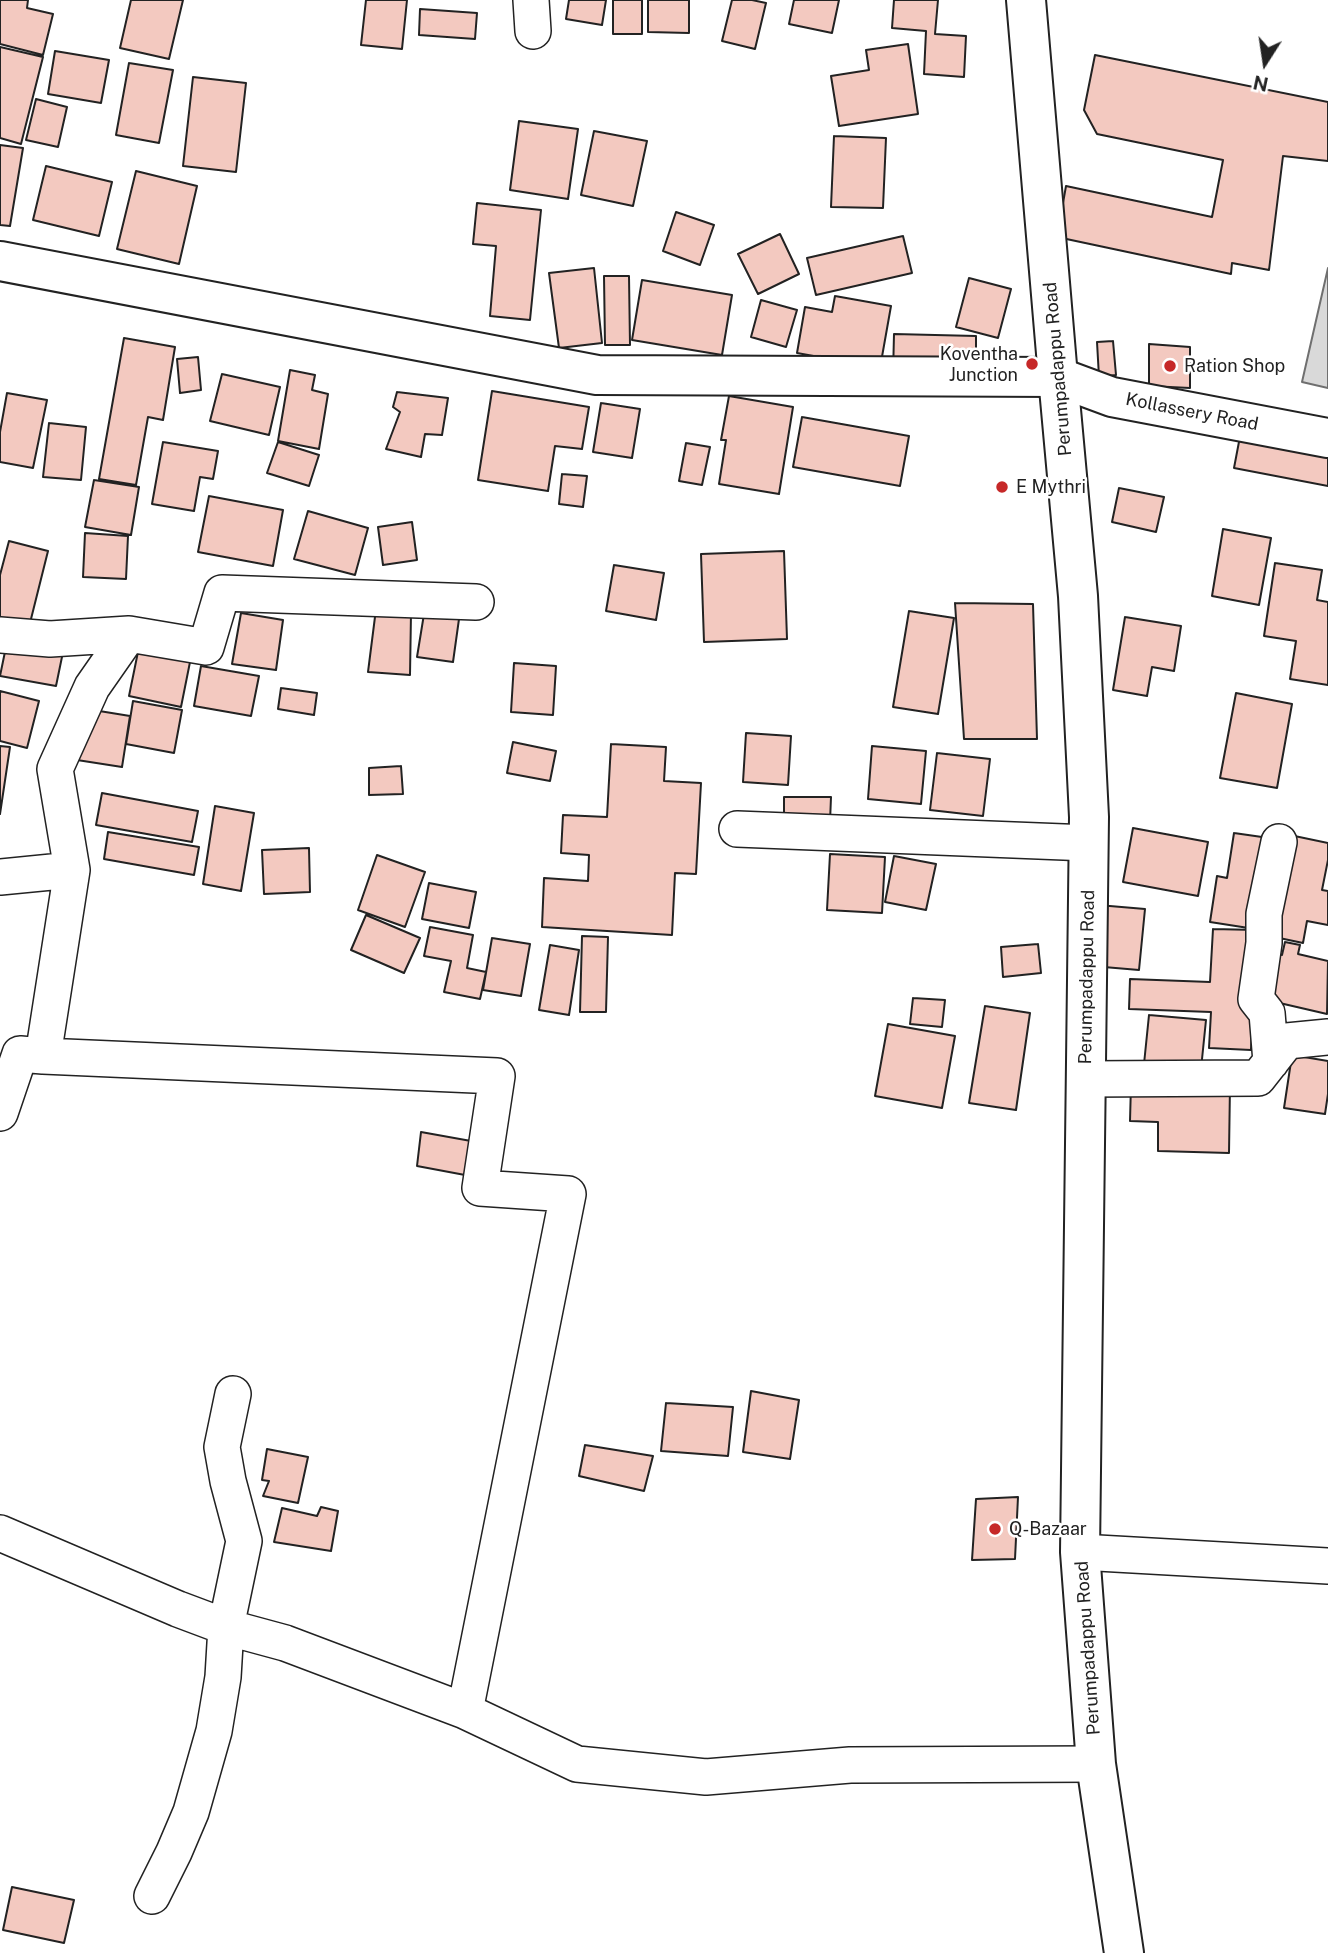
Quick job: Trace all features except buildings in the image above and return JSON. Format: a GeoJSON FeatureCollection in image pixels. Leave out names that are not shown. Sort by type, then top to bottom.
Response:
{"type":"FeatureCollection","features":[{"type":"Feature","properties":{"kind":"main road","name":"Perumpadappu Road"},"geometry":{"type":"LineString","coordinates":[[1026,0],[1078,596],[1089,817],[1080,1552],[1096,1763],[1124,1953]]}},
{"type":"Feature","properties":{"kind":"main road"},"geometry":{"type":"LineString","coordinates":[[0,261],[597,375],[1058,377]]}},
{"type":"Feature","properties":{"kind":"main road","name":"Kollassery Road"},"geometry":{"type":"LineString","coordinates":[[1058,377],[1112,397],[1328,438]]}},
{"type":"Feature","properties":{"kind":"street"},"geometry":{"type":"LineString","coordinates":[[0,635],[50,639],[129,634],[206,647],[222,593],[476,603]]}},
{"type":"Feature","properties":{"kind":"street"},"geometry":{"type":"LineString","coordinates":[[0,1113],[21,1053],[72,870],[55,769],[92,687],[129,634]]}},
{"type":"Feature","properties":{"kind":"street"},"geometry":{"type":"LineString","coordinates":[[737,830],[1089,843]]}},
{"type":"Feature","properties":{"kind":"street"},"geometry":{"type":"LineString","coordinates":[[1271,1062],[1267,1013],[1256,999],[1264,943],[1264,914],[1279,842]]}},
{"type":"Feature","properties":{"kind":"street"},"geometry":{"type":"LineString","coordinates":[[0,877],[72,870]]}},
{"type":"Feature","properties":{"kind":"street"},"geometry":{"type":"LineString","coordinates":[[1086,1079],[1258,1078],[1287,1041],[1328,1037]]}},
{"type":"Feature","properties":{"kind":"street"},"geometry":{"type":"LineString","coordinates":[[21,1053],[497,1076],[480,1188],[568,1194],[465,1711]]}},
{"type":"Feature","properties":{"kind":"street"},"geometry":{"type":"LineString","coordinates":[[152,1896],[191,1812],[214,1731],[223,1677],[226,1627],[244,1541],[222,1447],[233,1394]]}},
{"type":"Feature","properties":{"kind":"street"},"geometry":{"type":"LineString","coordinates":[[0,1533],[178,1609],[226,1627],[285,1643],[465,1711],[577,1764],[706,1777],[850,1765],[1096,1763]]}},
{"type":"Feature","properties":{"kind":"street"},"geometry":{"type":"LineString","coordinates":[[1080,1552],[1328,1566]]}},
{"type":"Feature","properties":{"kind":"shaded area"},"geometry":{"type":"Polygon","coordinates":[[[1328,268],[1328,388],[1302,382],[1328,268]]]}},
{"type":"Feature","properties":{"kind":"place","name":"Koventha Junction"},"geometry":{"type":"Point","coordinates":[1032,364]}},
{"type":"Feature","properties":{"kind":"place","name":"Ration Shop"},"geometry":{"type":"Point","coordinates":[1170,366]}},
{"type":"Feature","properties":{"kind":"place","name":"E Mythri"},"geometry":{"type":"Point","coordinates":[1002,487]}},
{"type":"Feature","properties":{"kind":"place","name":"Q-Bazaar"},"geometry":{"type":"Point","coordinates":[995,1529]}}]}
